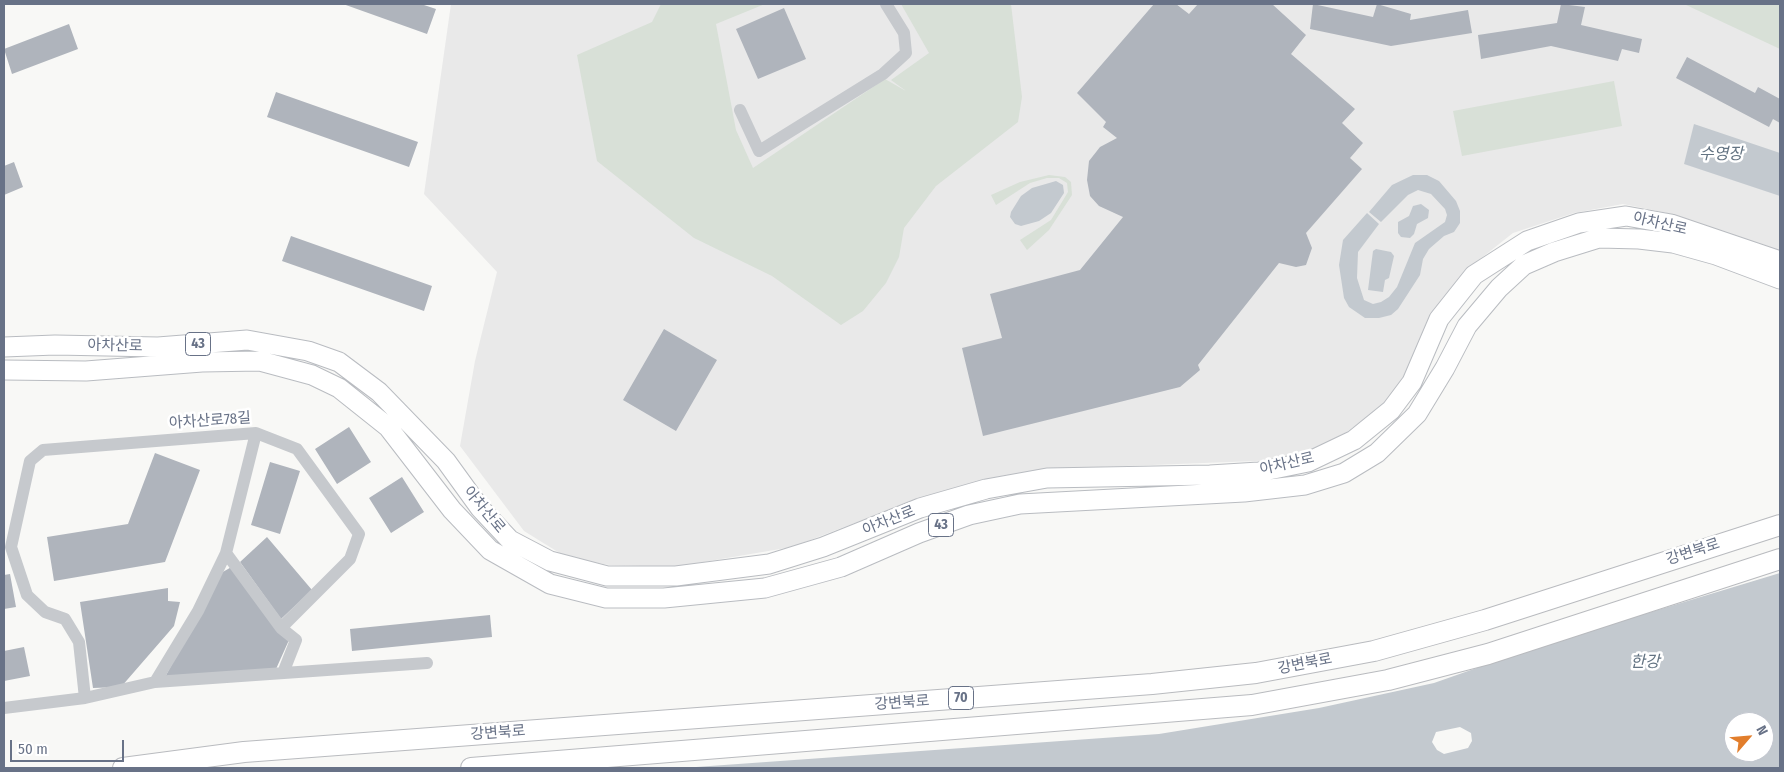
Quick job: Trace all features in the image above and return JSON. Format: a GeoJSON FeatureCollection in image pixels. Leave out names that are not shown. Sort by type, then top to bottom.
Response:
{"type":"FeatureCollection","features":[{"type":"Feature","properties":{"kind":"highway","name":"강변북로"},"geometry":{"type":"LineString","coordinates":[[124,768],[244,752],[1152,684],[1256,673],[1374,651],[1485,620],[1780,525]]}},
{"type":"Feature","properties":{"kind":"highway","name":"강변북로"},"geometry":{"type":"LineString","coordinates":[[471,768],[1252,705],[1388,680],[1488,654],[1780,558]]}},
{"type":"Feature","properties":{"kind":"main road","name":"아차산로"},"geometry":{"type":"LineString","coordinates":[[4,347],[55,345],[158,346],[247,340],[308,351],[339,362],[379,392],[446,461],[480,508],[510,540],[550,561],[607,576],[676,576],[769,564],[823,548],[920,508],[986,489],[1047,478],[1210,475],[1259,472],[1308,462],[1354,440],[1391,410],[1412,382],[1439,319],[1474,275],[1527,241],[1579,223],[1626,216],[1671,224],[1780,261]]}},
{"type":"Feature","properties":{"kind":"main road","name":"아차산로"},"geometry":{"type":"LineString","coordinates":[[4,370],[86,371],[202,362],[260,361],[312,375],[339,388],[388,427],[452,510],[490,550],[550,584],[606,598],[664,598],[766,588],[840,566],[919,533],[969,515],[1020,504],[1244,492],[1305,485],[1344,473],[1377,453],[1417,414],[1445,368],[1467,326],[1499,288],[1524,265],[1554,252],[1598,238],[1639,239],[1673,243],[1780,279]]}},
{"type":"Feature","properties":{"kind":"street"},"geometry":{"type":"LineString","coordinates":[[740,110],[759,151],[883,74],[906,53],[904,33],[886,4]]}},
{"type":"Feature","properties":{"kind":"street"},"geometry":{"type":"LineString","coordinates":[[155,682],[198,611],[226,554],[256,433]]}},
{"type":"Feature","properties":{"kind":"street","name":"아차산로78길"},"geometry":{"type":"LineString","coordinates":[[8,548],[30,461],[42,450],[256,433],[297,449],[359,534],[350,559],[281,628]]}},
{"type":"Feature","properties":{"kind":"street"},"geometry":{"type":"LineString","coordinates":[[8,548],[26,595],[44,612],[65,619],[79,642],[85,698]]}},
{"type":"Feature","properties":{"kind":"street"},"geometry":{"type":"LineString","coordinates":[[226,554],[281,628],[296,640],[283,673]]}},
{"type":"Feature","properties":{"kind":"street"},"geometry":{"type":"LineString","coordinates":[[4,708],[85,698],[155,682],[427,663]]}},
{"type":"Feature","properties":{"kind":"shaded area"},"geometry":{"type":"Polygon","coordinates":[[[451,4],[1780,4],[1780,251],[1672,214],[1623,204],[1574,213],[1513,233],[1470,267],[1406,374],[1386,403],[1333,442],[1281,460],[1048,469],[923,497],[792,547],[674,567],[609,565],[566,557],[524,531],[460,446],[475,361],[497,272],[424,194],[451,4]]]}},
{"type":"Feature","properties":{"kind":"shaded area"},"geometry":{"type":"Polygon","coordinates":[[[661,4],[765,4],[716,24],[736,130],[753,168],[885,79],[906,91],[891,80],[929,53],[901,4],[1011,4],[1022,97],[1018,122],[936,186],[904,228],[899,257],[886,283],[863,311],[841,325],[772,276],[694,238],[597,161],[577,55],[652,22],[661,4]]]}},
{"type":"Feature","properties":{"kind":"shaded area"},"geometry":{"type":"Polygon","coordinates":[[[1684,4],[1780,4],[1780,49],[1684,4]]]}},
{"type":"Feature","properties":{"kind":"shaded area"},"geometry":{"type":"Polygon","coordinates":[[[1614,81],[1622,126],[1462,156],[1453,111],[1614,81]]]}},
{"type":"Feature","properties":{"kind":"shaded area"},"geometry":{"type":"Polygon","coordinates":[[[1049,175],[1065,177],[1071,182],[1072,195],[1049,230],[1027,250],[1020,240],[1051,220],[1068,192],[1067,183],[1059,178],[1047,178],[1030,183],[996,205],[991,195],[1020,182],[1049,175]]]}},
{"type":"Feature","properties":{"kind":"water","name":"수영장"},"geometry":{"type":"Polygon","coordinates":[[[1694,124],[1780,153],[1780,196],[1684,164],[1694,124]]]}},
{"type":"Feature","properties":{"kind":"water"},"geometry":{"type":"Polygon","coordinates":[[[1413,175],[1427,175],[1439,181],[1456,201],[1460,211],[1460,223],[1454,232],[1444,236],[1429,249],[1423,259],[1420,275],[1398,309],[1391,315],[1379,318],[1365,318],[1349,307],[1344,298],[1339,265],[1343,240],[1367,213],[1379,224],[1358,252],[1357,278],[1364,300],[1373,304],[1389,297],[1397,287],[1415,243],[1445,222],[1447,215],[1445,209],[1431,194],[1418,190],[1408,195],[1381,222],[1369,212],[1392,185],[1413,175]]]}},
{"type":"Feature","properties":{"kind":"water"},"geometry":{"type":"Polygon","coordinates":[[[1056,181],[1063,185],[1064,193],[1051,213],[1039,221],[1021,226],[1015,224],[1010,217],[1011,212],[1021,196],[1032,188],[1056,181]]]}},
{"type":"Feature","properties":{"kind":"water"},"geometry":{"type":"Polygon","coordinates":[[[1421,204],[1429,210],[1428,218],[1417,224],[1414,234],[1410,238],[1401,237],[1398,233],[1398,222],[1409,216],[1413,206],[1421,204]]]}},
{"type":"Feature","properties":{"kind":"water"},"geometry":{"type":"Polygon","coordinates":[[[1376,249],[1391,252],[1394,256],[1389,278],[1385,280],[1383,292],[1368,290],[1373,251],[1376,249]]]}},
{"type":"Feature","properties":{"kind":"water","name":"한강"},"geometry":{"type":"Polygon","coordinates":[[[1780,514],[1780,768],[73,768],[812,702],[1203,661],[1374,631],[1780,514]]]}},
{"type":"Feature","properties":{"kind":"pier"},"geometry":{"type":"Polygon","coordinates":[[[1780,512],[1780,573],[1542,645],[1434,683],[1319,708],[1159,734],[682,768],[70,768],[73,766],[150,757],[811,700],[1072,670],[1203,659],[1373,628],[1596,566],[1720,525],[1780,512]]]}},
{"type":"Feature","properties":{"kind":"pier"},"geometry":{"type":"Polygon","coordinates":[[[1460,727],[1471,733],[1472,741],[1468,748],[1444,754],[1437,750],[1432,742],[1436,732],[1460,727]]]}},
{"type":"Feature","properties":{"kind":"building"},"geometry":{"type":"Polygon","coordinates":[[[343,4],[421,4],[436,9],[427,34],[343,4]]]}},
{"type":"Feature","properties":{"kind":"building"},"geometry":{"type":"Polygon","coordinates":[[[1154,4],[1176,4],[1189,14],[1198,4],[1272,4],[1306,35],[1291,54],[1355,109],[1342,123],[1363,143],[1350,158],[1362,169],[1306,233],[1312,248],[1306,265],[1296,267],[1279,263],[1198,365],[1200,370],[1180,387],[983,436],[962,348],[1002,338],[990,294],[1080,270],[1123,217],[1099,206],[1090,196],[1087,180],[1089,161],[1100,147],[1117,138],[1103,127],[1106,122],[1077,93],[1154,4]]]}},
{"type":"Feature","properties":{"kind":"building"},"geometry":{"type":"Polygon","coordinates":[[[1313,4],[1373,17],[1377,4],[1411,14],[1410,20],[1468,10],[1472,33],[1391,46],[1310,29],[1313,4]]]}},
{"type":"Feature","properties":{"kind":"building"},"geometry":{"type":"Polygon","coordinates":[[[1561,4],[1585,7],[1581,25],[1642,39],[1639,53],[1622,49],[1618,61],[1551,46],[1481,59],[1478,35],[1557,23],[1561,4]]]}},
{"type":"Feature","properties":{"kind":"building"},"geometry":{"type":"Polygon","coordinates":[[[784,8],[806,59],[758,79],[736,29],[784,8]]]}},
{"type":"Feature","properties":{"kind":"building"},"geometry":{"type":"Polygon","coordinates":[[[69,24],[78,49],[12,74],[4,49],[69,24]]]}},
{"type":"Feature","properties":{"kind":"building"},"geometry":{"type":"Polygon","coordinates":[[[1687,57],[1755,93],[1758,87],[1780,99],[1780,123],[1773,119],[1769,127],[1676,78],[1687,57]]]}},
{"type":"Feature","properties":{"kind":"building"},"geometry":{"type":"Polygon","coordinates":[[[276,92],[418,142],[409,167],[267,117],[276,92]]]}},
{"type":"Feature","properties":{"kind":"building"},"geometry":{"type":"Polygon","coordinates":[[[14,162],[23,187],[4,195],[4,166],[14,162]]]}},
{"type":"Feature","properties":{"kind":"building"},"geometry":{"type":"Polygon","coordinates":[[[291,236],[432,286],[424,311],[282,261],[291,236]]]}},
{"type":"Feature","properties":{"kind":"building"},"geometry":{"type":"Polygon","coordinates":[[[664,329],[717,360],[676,431],[623,400],[664,329]]]}},
{"type":"Feature","properties":{"kind":"building"},"geometry":{"type":"Polygon","coordinates":[[[349,427],[371,462],[337,484],[315,449],[349,427]]]}},
{"type":"Feature","properties":{"kind":"building"},"geometry":{"type":"Polygon","coordinates":[[[155,453],[200,470],[165,562],[54,581],[47,537],[128,524],[155,453]]]}},
{"type":"Feature","properties":{"kind":"building"},"geometry":{"type":"Polygon","coordinates":[[[270,462],[300,471],[280,534],[251,525],[270,462]]]}},
{"type":"Feature","properties":{"kind":"building"},"geometry":{"type":"Polygon","coordinates":[[[402,477],[424,512],[391,533],[369,498],[402,477]]]}},
{"type":"Feature","properties":{"kind":"building"},"geometry":{"type":"Polygon","coordinates":[[[267,537],[312,590],[281,619],[240,562],[267,537]]]}},
{"type":"Feature","properties":{"kind":"building"},"geometry":{"type":"Polygon","coordinates":[[[235,565],[289,640],[276,669],[165,677],[221,573],[235,565]]]}},
{"type":"Feature","properties":{"kind":"building"},"geometry":{"type":"Polygon","coordinates":[[[10,574],[16,607],[4,609],[4,575],[10,574]]]}},
{"type":"Feature","properties":{"kind":"building"},"geometry":{"type":"Polygon","coordinates":[[[168,588],[168,601],[180,602],[174,626],[121,687],[93,688],[80,602],[168,588]]]}},
{"type":"Feature","properties":{"kind":"building"},"geometry":{"type":"Polygon","coordinates":[[[490,615],[492,637],[352,651],[350,629],[490,615]]]}},
{"type":"Feature","properties":{"kind":"building"},"geometry":{"type":"Polygon","coordinates":[[[24,647],[30,676],[4,681],[4,651],[24,647]]]}}]}
